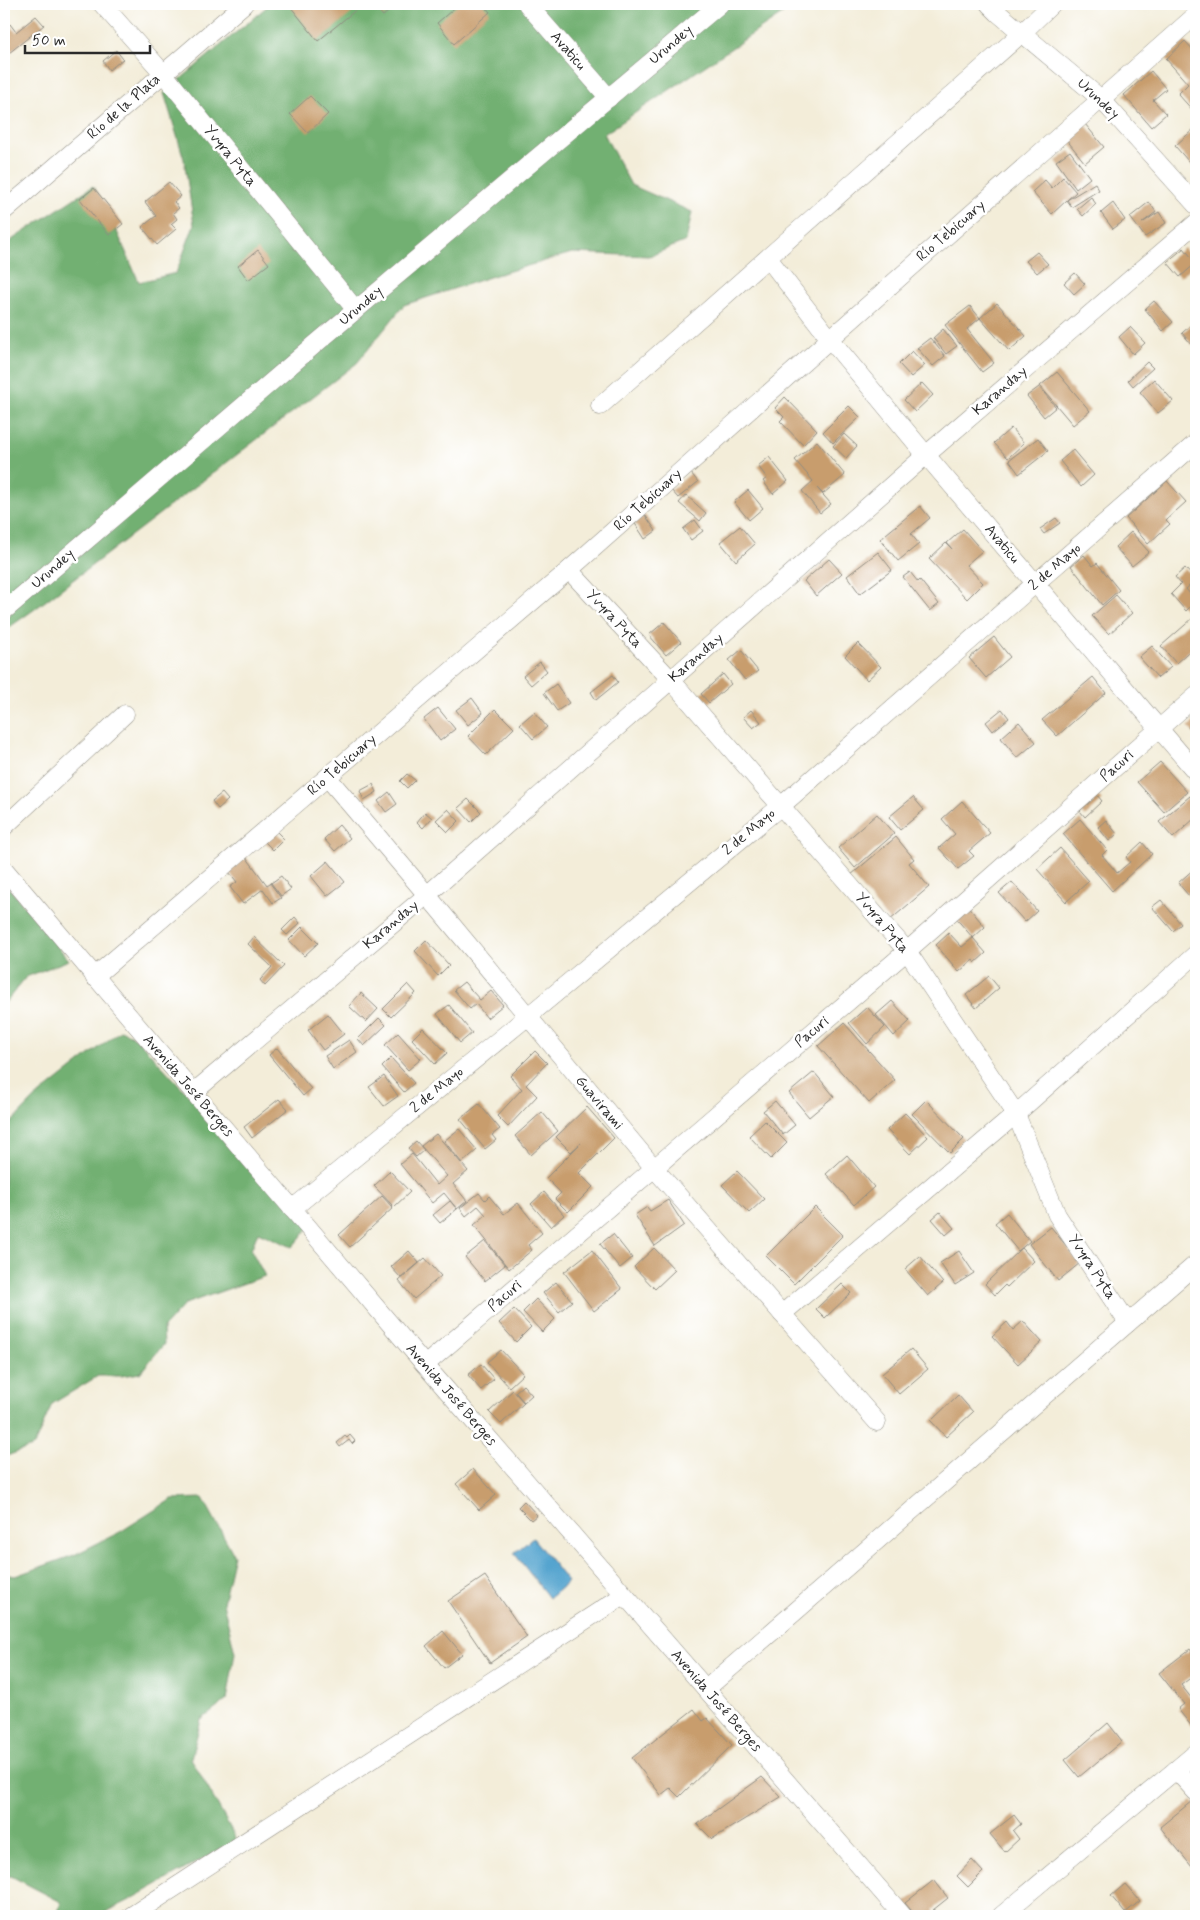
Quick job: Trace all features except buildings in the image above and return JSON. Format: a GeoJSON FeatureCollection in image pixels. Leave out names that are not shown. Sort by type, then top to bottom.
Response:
{"type":"FeatureCollection","features":[{"type":"Feature","properties":{"kind":"street","name":"Yvyra Pyta"},"geometry":{"type":"LineString","coordinates":[[102,4],[163,73],[356,310]]}},
{"type":"Feature","properties":{"kind":"street","name":"Río de la Plata"},"geometry":{"type":"LineString","coordinates":[[4,211],[244,4]]}},
{"type":"Feature","properties":{"kind":"street","name":"Avaticu"},"geometry":{"type":"LineString","coordinates":[[527,4],[608,98]]}},
{"type":"Feature","properties":{"kind":"street","name":"Urundey"},"geometry":{"type":"LineString","coordinates":[[4,611],[356,310],[720,4]]}},
{"type":"Feature","properties":{"kind":"street","name":"Urundey"},"geometry":{"type":"LineString","coordinates":[[990,4],[1101,99],[1196,205]]}},
{"type":"Feature","properties":{"kind":"street"},"geometry":{"type":"LineString","coordinates":[[600,406],[1022,33],[1052,4]]}},
{"type":"Feature","properties":{"kind":"street","name":"Río Tebicuary"},"geometry":{"type":"LineString","coordinates":[[94,977],[569,570],[1196,15]]}},
{"type":"Feature","properties":{"kind":"street","name":"Karanday"},"geometry":{"type":"LineString","coordinates":[[194,1092],[427,895],[926,455],[1196,223]]}},
{"type":"Feature","properties":{"kind":"street","name":"Avaticu"},"geometry":{"type":"LineString","coordinates":[[768,258],[830,339],[926,455],[1160,727],[1196,772]]}},
{"type":"Feature","properties":{"kind":"street","name":"2 de Mayo"},"geometry":{"type":"LineString","coordinates":[[292,1208],[527,1017],[781,806],[1196,443]]}},
{"type":"Feature","properties":{"kind":"street","name":"Yvyra Pyta"},"geometry":{"type":"LineString","coordinates":[[569,570],[671,680],[907,951],[1016,1114],[1057,1215],[1128,1323]]}},
{"type":"Feature","properties":{"kind":"street","name":"Pacuri"},"geometry":{"type":"LineString","coordinates":[[425,1365],[907,951],[1196,696]]}},
{"type":"Feature","properties":{"kind":"street"},"geometry":{"type":"LineString","coordinates":[[4,827],[125,714]]}},
{"type":"Feature","properties":{"kind":"street","name":"Guavirami"},"geometry":{"type":"LineString","coordinates":[[328,778],[654,1168],[877,1422]]}},
{"type":"Feature","properties":{"kind":"street","name":"Avenida José Berges"},"geometry":{"type":"LineString","coordinates":[[4,869],[425,1365],[903,1916]]}},
{"type":"Feature","properties":{"kind":"street"},"geometry":{"type":"LineString","coordinates":[[782,1314],[1016,1114],[1196,954]]}},
{"type":"Feature","properties":{"kind":"street"},"geometry":{"type":"LineString","coordinates":[[706,1689],[1196,1264]]}},
{"type":"Feature","properties":{"kind":"street"},"geometry":{"type":"LineString","coordinates":[[131,1916],[624,1595]]}},
{"type":"Feature","properties":{"kind":"street"},"geometry":{"type":"LineString","coordinates":[[1001,1916],[1196,1753]]}},
{"type":"Feature","properties":{"kind":"street"},"geometry":{"type":"LineString","coordinates":[[1176,1770],[1196,1792]]}},
{"type":"Feature","properties":{"kind":"green space"},"geometry":{"type":"Polygon","coordinates":[[[270,4],[793,4],[791,8],[604,134],[631,185],[692,212],[686,241],[650,256],[572,253],[404,305],[357,363],[4,631],[4,245],[93,186],[104,202],[139,282],[176,273],[194,225],[184,159],[164,93],[270,4]]]}},
{"type":"Feature","properties":{"kind":"green space"},"geometry":{"type":"Polygon","coordinates":[[[4,882],[69,960],[26,977],[4,1004],[4,882]]]}},
{"type":"Feature","properties":{"kind":"green space"},"geometry":{"type":"Polygon","coordinates":[[[121,1030],[137,1039],[310,1227],[292,1247],[258,1232],[251,1250],[265,1276],[185,1304],[163,1328],[164,1344],[140,1373],[121,1376],[98,1376],[52,1404],[34,1446],[4,1457],[4,1130],[35,1098],[121,1030]]]}},
{"type":"Feature","properties":{"kind":"green space"},"geometry":{"type":"Polygon","coordinates":[[[203,1498],[234,1555],[223,1603],[235,1653],[227,1700],[201,1720],[191,1758],[237,1840],[98,1916],[57,1916],[61,1902],[11,1876],[4,1877],[4,1574],[15,1576],[74,1555],[120,1532],[172,1499],[203,1498]]]}},
{"type":"Feature","properties":{"kind":"water"},"geometry":{"type":"Polygon","coordinates":[[[533,1538],[568,1582],[549,1598],[514,1553],[533,1538]]]}}]}
